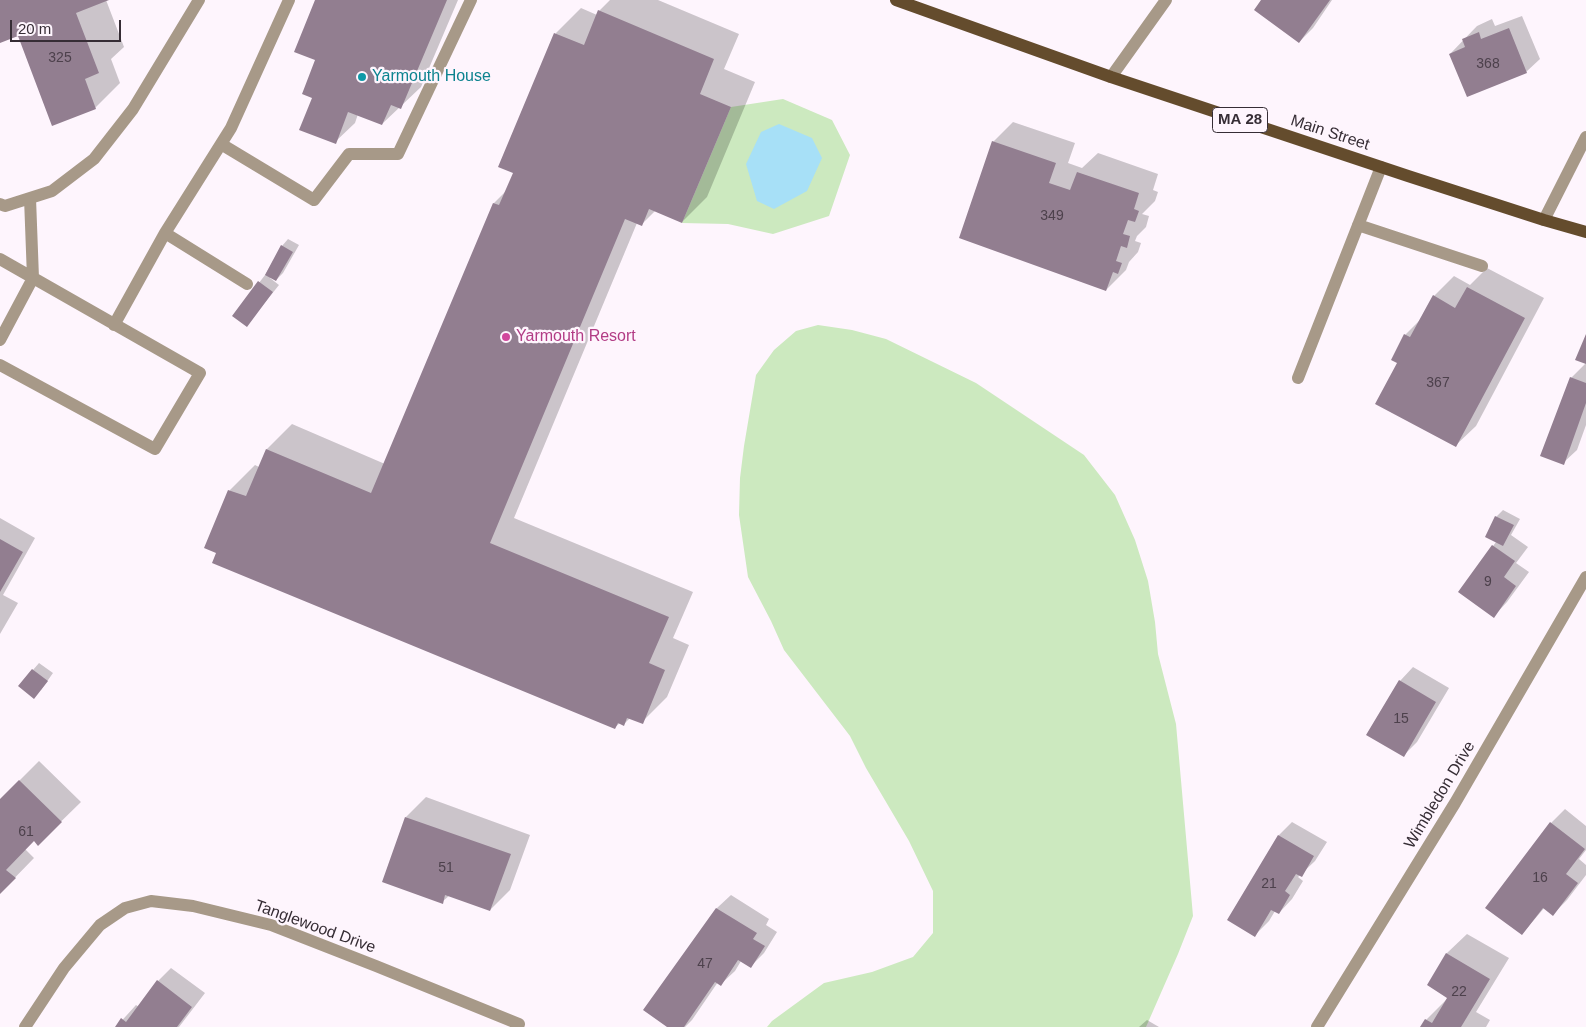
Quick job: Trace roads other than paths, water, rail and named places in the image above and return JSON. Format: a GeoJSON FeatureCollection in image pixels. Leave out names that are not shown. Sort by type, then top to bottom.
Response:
{"type":"FeatureCollection","features":[{"type":"Feature","properties":{"kind":"main road","name":"Main Street"},"geometry":{"type":"LineString","coordinates":[[896,0],[1111,77],[1381,167],[1586,232]]}},
{"type":"Feature","properties":{"kind":"street"},"geometry":{"type":"LineString","coordinates":[[0,204],[5,206],[52,191],[94,159],[133,109],[199,0]]}},
{"type":"Feature","properties":{"kind":"street"},"geometry":{"type":"LineString","coordinates":[[114,325],[165,233],[231,128],[289,0]]}},
{"type":"Feature","properties":{"kind":"street"},"geometry":{"type":"LineString","coordinates":[[221,144],[314,200],[349,154],[398,154],[471,0]]}},
{"type":"Feature","properties":{"kind":"street"},"geometry":{"type":"LineString","coordinates":[[1111,77],[1166,0]]}},
{"type":"Feature","properties":{"kind":"street"},"geometry":{"type":"LineString","coordinates":[[1544,220],[1586,137]]}},
{"type":"Feature","properties":{"kind":"street"},"geometry":{"type":"LineString","coordinates":[[1298,378],[1381,167]]}},
{"type":"Feature","properties":{"kind":"street"},"geometry":{"type":"LineString","coordinates":[[0,340],[33,278],[30,198]]}},
{"type":"Feature","properties":{"kind":"street"},"geometry":{"type":"LineString","coordinates":[[1358,225],[1482,266]]}},
{"type":"Feature","properties":{"kind":"street"},"geometry":{"type":"LineString","coordinates":[[165,233],[247,284]]}},
{"type":"Feature","properties":{"kind":"street"},"geometry":{"type":"LineString","coordinates":[[0,259],[200,373],[155,449],[0,365]]}},
{"type":"Feature","properties":{"kind":"street","name":"Wimbledon Drive"},"geometry":{"type":"LineString","coordinates":[[1317,1027],[1450,811],[1586,577]]}},
{"type":"Feature","properties":{"kind":"street","name":"Tanglewood Drive"},"geometry":{"type":"LineString","coordinates":[[25,1027],[64,968],[100,925],[125,908],[151,901],[193,906],[271,925],[519,1024],[518,1027]]}},
{"type":"Feature","properties":{"kind":"water"},"geometry":{"type":"Polygon","coordinates":[[[779,124],[812,138],[822,158],[807,191],[774,209],[757,201],[746,164],[761,132],[779,124]]]}},
{"type":"Feature","properties":{"kind":"place","name":"Yarmouth House"},"geometry":{"type":"Point","coordinates":[362,77]}},
{"type":"Feature","properties":{"kind":"place","name":"Yarmouth Resort"},"geometry":{"type":"Point","coordinates":[506,337]}}]}
